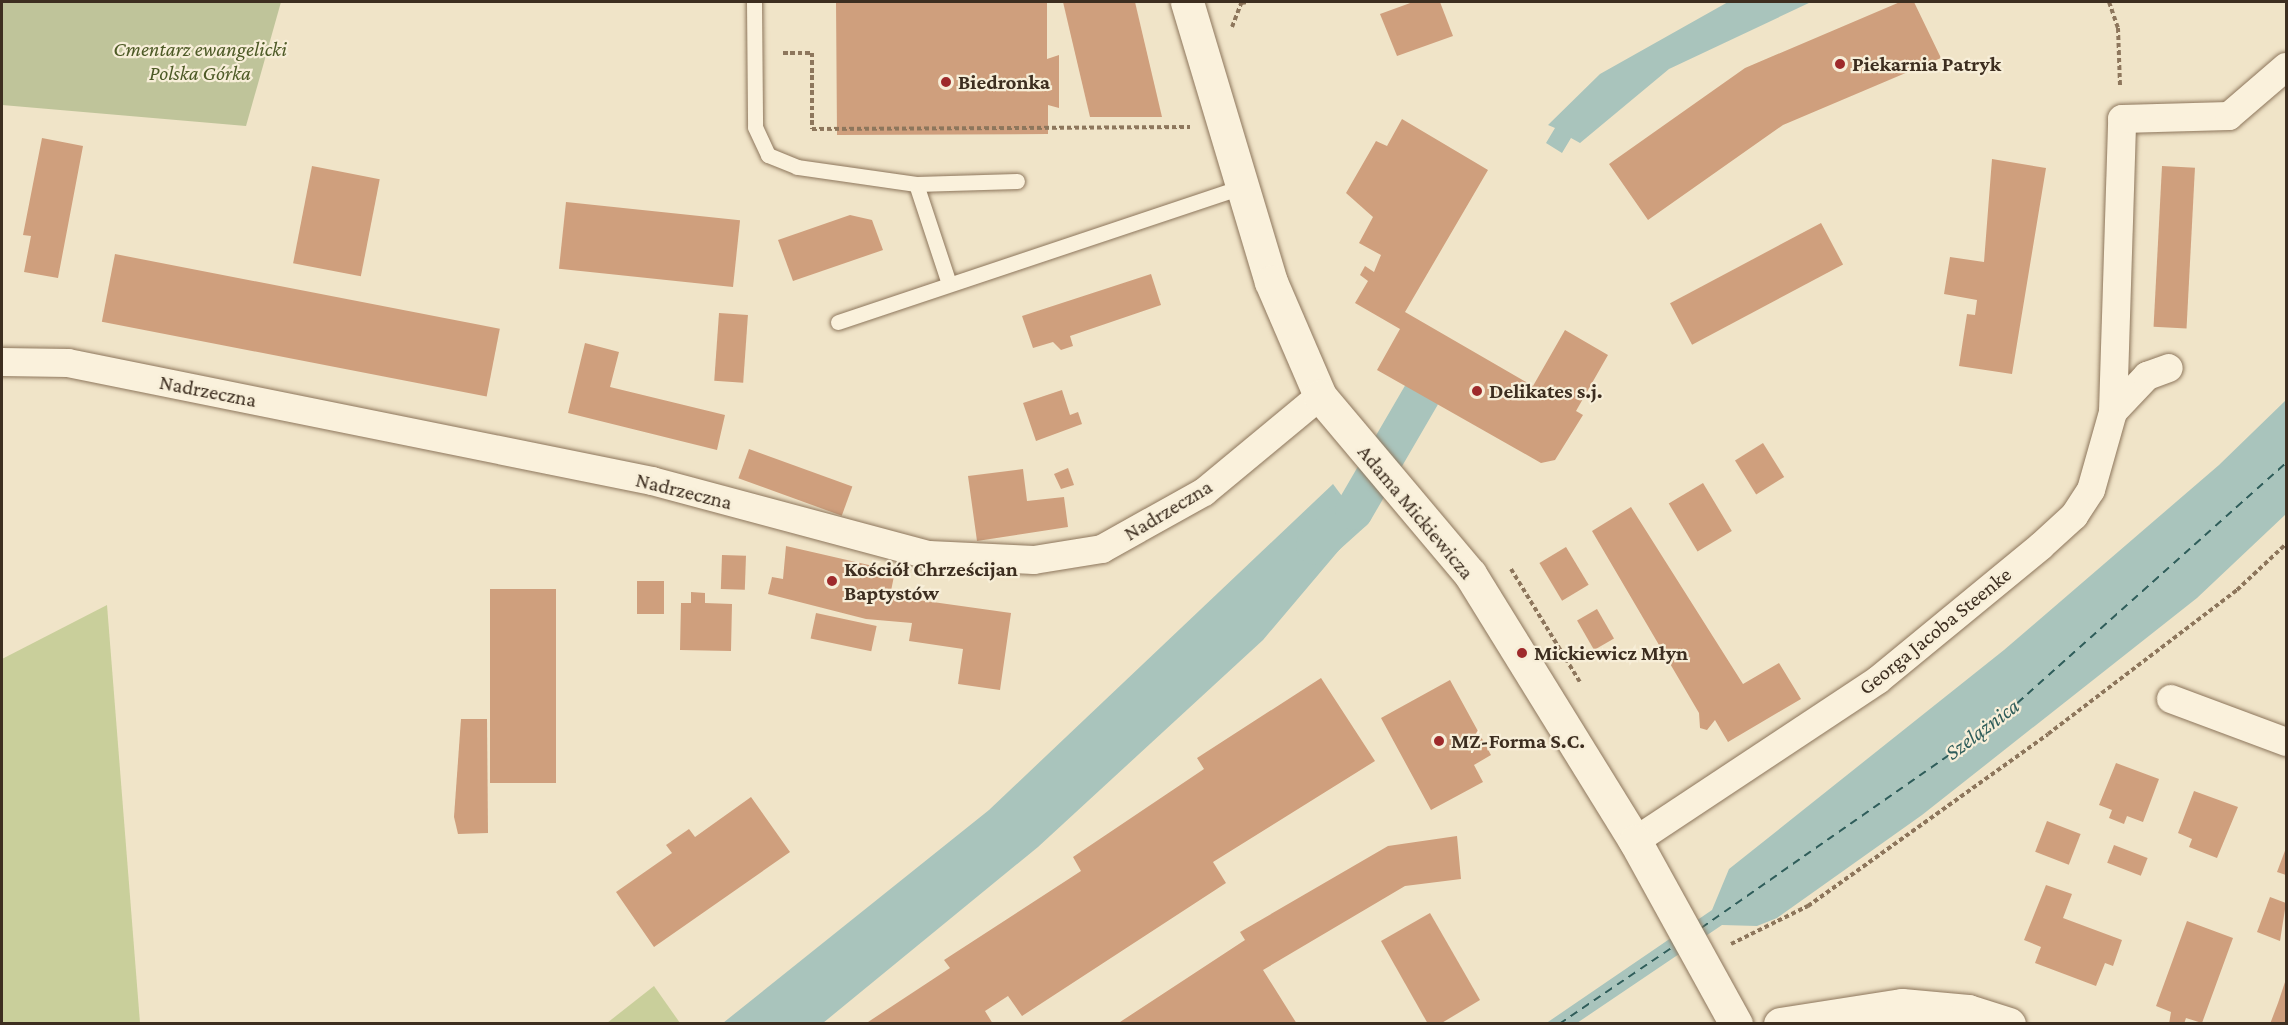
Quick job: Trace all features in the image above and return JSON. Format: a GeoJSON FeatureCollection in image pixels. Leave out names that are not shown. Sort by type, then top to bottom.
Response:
{"type":"FeatureCollection","features":[{"type":"Feature","properties":{"kind":"main road","name":"Adama Mickiewicza"},"geometry":{"type":"LineString","coordinates":[[1186,2],[1275,293],[1320,396],[1470,574],[1641,852],[1736,1023]]}},
{"type":"Feature","properties":{"kind":"main road"},"geometry":{"type":"LineString","coordinates":[[1780,1023],[1845,1010],[1936,1005],[2009,1023]]}},
{"type":"Feature","properties":{"kind":"street"},"geometry":{"type":"LineString","coordinates":[[2113,412],[2122,119],[2229,116],[2286,66]]}},
{"type":"Feature","properties":{"kind":"street","name":"Nadrzeczna"},"geometry":{"type":"LineString","coordinates":[[2,362],[68,363],[652,481],[929,555],[1034,561],[1102,549],[1204,492],[1320,396]]}},
{"type":"Feature","properties":{"kind":"street","name":"Georga Jacoba Steenke"},"geometry":{"type":"LineString","coordinates":[[1641,852],[1878,680],[2041,546],[2074,516],[2091,490],[2113,412],[2147,376],[2169,368]]}},
{"type":"Feature","properties":{"kind":"street"},"geometry":{"type":"LineString","coordinates":[[2171,699],[2286,742]]}},
{"type":"Feature","properties":{"kind":"lane"},"geometry":{"type":"LineString","coordinates":[[754,2],[755,127],[768,155],[797,167],[916,184],[1017,182]]}},
{"type":"Feature","properties":{"kind":"lane"},"geometry":{"type":"LineString","coordinates":[[916,184],[949,284]]}},
{"type":"Feature","properties":{"kind":"lane"},"geometry":{"type":"LineString","coordinates":[[838,322],[1241,187]]}},
{"type":"Feature","properties":{"kind":"path"},"geometry":{"type":"LineString","coordinates":[[1230,34],[1241,3],[1248,2]]}},
{"type":"Feature","properties":{"kind":"path"},"geometry":{"type":"LineString","coordinates":[[2109,2],[2118,28],[2122,119]]}},
{"type":"Feature","properties":{"kind":"path"},"geometry":{"type":"LineString","coordinates":[[783,53],[812,53],[812,129],[1193,126]]}},
{"type":"Feature","properties":{"kind":"path"},"geometry":{"type":"LineString","coordinates":[[1723,947],[1768,930],[1808,906],[2048,734],[2237,590],[2286,544]]}},
{"type":"Feature","properties":{"kind":"green space","name":"Cmentarz ewangelicki Polska Górka"},"geometry":{"type":"Polygon","coordinates":[[[2,2],[281,2],[246,126],[2,105],[2,2]]]}},
{"type":"Feature","properties":{"kind":"green space"},"geometry":{"type":"Polygon","coordinates":[[[107,605],[140,1023],[2,1023],[2,659],[107,605]]]}},
{"type":"Feature","properties":{"kind":"green space"},"geometry":{"type":"Polygon","coordinates":[[[654,986],[680,1023],[607,1023],[654,986]]]}},
{"type":"Feature","properties":{"kind":"water"},"geometry":{"type":"Polygon","coordinates":[[[1728,2],[1811,2],[1669,69],[1580,143],[1571,138],[1562,153],[1546,143],[1555,128],[1548,125],[1600,74],[1728,2]]]}},
{"type":"Feature","properties":{"kind":"water","name":"Szelążnica"},"geometry":{"type":"Polygon","coordinates":[[[2286,400],[2286,514],[2197,598],[1922,815],[1777,918],[1757,926],[1722,925],[1577,1023],[1545,1024],[1712,910],[1729,869],[2004,650],[2219,465],[2286,400]]]}},
{"type":"Feature","properties":{"kind":"water"},"geometry":{"type":"Polygon","coordinates":[[[1333,484],[1362,523],[1263,640],[1038,847],[823,1023],[723,1023],[989,810],[1333,484]]]}},
{"type":"Feature","properties":{"kind":"building","name":"Biedronka"},"geometry":{"type":"Polygon","coordinates":[[[836,2],[1047,2],[1047,59],[1059,55],[1059,108],[1048,105],[1048,134],[837,135],[836,2]]]}},
{"type":"Feature","properties":{"kind":"building"},"geometry":{"type":"Polygon","coordinates":[[[1063,2],[1135,2],[1162,117],[1090,117],[1063,2]]]}},
{"type":"Feature","properties":{"kind":"building"},"geometry":{"type":"Polygon","coordinates":[[[1413,2],[1440,2],[1453,36],[1397,56],[1380,14],[1413,2]]]}},
{"type":"Feature","properties":{"kind":"building"},"geometry":{"type":"Polygon","coordinates":[[[1900,2],[1914,2],[1941,58],[1783,125],[1648,220],[1609,164],[1745,68],[1900,2]]]}},
{"type":"Feature","properties":{"kind":"building"},"geometry":{"type":"Polygon","coordinates":[[[1402,119],[1488,170],[1405,312],[1533,386],[1565,330],[1608,355],[1576,411],[1583,415],[1555,460],[1541,463],[1377,370],[1400,329],[1355,303],[1368,281],[1360,275],[1365,266],[1374,272],[1381,255],[1359,243],[1373,217],[1346,193],[1376,141],[1387,146],[1402,119]]]}},
{"type":"Feature","properties":{"kind":"building"},"geometry":{"type":"Polygon","coordinates":[[[42,138],[83,146],[58,278],[24,272],[31,236],[23,235],[42,138]]]}},
{"type":"Feature","properties":{"kind":"building"},"geometry":{"type":"Polygon","coordinates":[[[1992,159],[2046,168],[2012,374],[1959,366],[1967,314],[1975,315],[1977,300],[1944,294],[1950,257],[1984,262],[1992,159]]]}},
{"type":"Feature","properties":{"kind":"building"},"geometry":{"type":"Polygon","coordinates":[[[312,166],[380,179],[361,276],[293,263],[312,166]]]}},
{"type":"Feature","properties":{"kind":"building"},"geometry":{"type":"Polygon","coordinates":[[[2162,166],[2195,168],[2187,329],[2154,327],[2162,166]]]}},
{"type":"Feature","properties":{"kind":"building"},"geometry":{"type":"Polygon","coordinates":[[[566,202],[740,220],[733,287],[559,269],[566,202]]]}},
{"type":"Feature","properties":{"kind":"building"},"geometry":{"type":"Polygon","coordinates":[[[850,215],[872,220],[883,250],[793,281],[778,240],[850,215]]]}},
{"type":"Feature","properties":{"kind":"building"},"geometry":{"type":"Polygon","coordinates":[[[1821,223],[1843,264],[1692,345],[1670,303],[1821,223]]]}},
{"type":"Feature","properties":{"kind":"building"},"geometry":{"type":"Polygon","coordinates":[[[115,254],[500,329],[487,397],[102,322],[115,254]]]}},
{"type":"Feature","properties":{"kind":"building"},"geometry":{"type":"Polygon","coordinates":[[[1151,274],[1161,305],[1070,336],[1073,346],[1061,350],[1053,342],[1033,348],[1022,316],[1151,274]]]}},
{"type":"Feature","properties":{"kind":"building"},"geometry":{"type":"Polygon","coordinates":[[[719,313],[748,315],[743,383],[714,381],[719,313]]]}},
{"type":"Feature","properties":{"kind":"building"},"geometry":{"type":"Polygon","coordinates":[[[585,343],[619,352],[610,387],[725,415],[717,450],[568,413],[585,343]]]}},
{"type":"Feature","properties":{"kind":"building"},"geometry":{"type":"Polygon","coordinates":[[[1062,390],[1070,415],[1078,412],[1082,424],[1036,441],[1023,403],[1062,390]]]}},
{"type":"Feature","properties":{"kind":"building"},"geometry":{"type":"Polygon","coordinates":[[[1763,443],[1784,477],[1756,494],[1735,460],[1763,443]]]}},
{"type":"Feature","properties":{"kind":"building"},"geometry":{"type":"Polygon","coordinates":[[[749,449],[852,487],[842,516],[738,478],[749,449]]]}},
{"type":"Feature","properties":{"kind":"building"},"geometry":{"type":"Polygon","coordinates":[[[1068,468],[1074,485],[1061,489],[1054,474],[1068,468]]]}},
{"type":"Feature","properties":{"kind":"building"},"geometry":{"type":"Polygon","coordinates":[[[1023,469],[1027,501],[1064,497],[1068,527],[977,541],[968,476],[1023,469]]]}},
{"type":"Feature","properties":{"kind":"building"},"geometry":{"type":"Polygon","coordinates":[[[1703,483],[1732,531],[1698,552],[1669,504],[1703,483]]]}},
{"type":"Feature","properties":{"kind":"building"},"geometry":{"type":"Polygon","coordinates":[[[1631,507],[1743,684],[1779,663],[1801,699],[1728,742],[1715,720],[1707,730],[1700,728],[1699,713],[1592,531],[1631,507]]]}},
{"type":"Feature","properties":{"kind":"building"},"geometry":{"type":"Polygon","coordinates":[[[786,546],[895,571],[890,596],[1011,613],[1000,690],[958,684],[963,649],[909,641],[912,623],[866,619],[768,594],[772,577],[783,579],[786,546]]]}},
{"type":"Feature","properties":{"kind":"building"},"geometry":{"type":"Polygon","coordinates":[[[1566,547],[1589,585],[1562,601],[1539,563],[1566,547]]]}},
{"type":"Feature","properties":{"kind":"building"},"geometry":{"type":"Polygon","coordinates":[[[722,555],[746,556],[745,590],[721,589],[722,555]]]}},
{"type":"Feature","properties":{"kind":"building"},"geometry":{"type":"Polygon","coordinates":[[[637,581],[664,581],[664,614],[637,614],[637,581]]]}},
{"type":"Feature","properties":{"kind":"building"},"geometry":{"type":"Polygon","coordinates":[[[490,589],[556,589],[556,783],[490,783],[490,589]]]}},
{"type":"Feature","properties":{"kind":"building"},"geometry":{"type":"Polygon","coordinates":[[[691,592],[705,593],[705,603],[732,604],[731,651],[680,650],[681,603],[691,603],[691,592]]]}},
{"type":"Feature","properties":{"kind":"building"},"geometry":{"type":"Polygon","coordinates":[[[1597,609],[1614,638],[1594,650],[1577,620],[1597,609]]]}},
{"type":"Feature","properties":{"kind":"building"},"geometry":{"type":"Polygon","coordinates":[[[816,613],[877,626],[871,651],[811,638],[816,613]]]}},
{"type":"Feature","properties":{"kind":"building"},"geometry":{"type":"Polygon","coordinates":[[[1321,678],[1375,761],[1213,862],[1226,883],[1022,1016],[1008,996],[985,1011],[993,1024],[865,1024],[950,968],[944,960],[1081,871],[1073,857],[1204,769],[1197,758],[1321,678]]]}},
{"type":"Feature","properties":{"kind":"building","name":"MZ-Forma S.C."},"geometry":{"type":"Polygon","coordinates":[[[1450,680],[1491,755],[1474,765],[1483,782],[1431,810],[1381,718],[1450,680]]]}},
{"type":"Feature","properties":{"kind":"building"},"geometry":{"type":"Polygon","coordinates":[[[461,719],[487,719],[488,833],[458,834],[454,817],[461,719]]]}},
{"type":"Feature","properties":{"kind":"building"},"geometry":{"type":"Polygon","coordinates":[[[2116,763],[2159,779],[2143,822],[2127,816],[2124,824],[2109,818],[2112,810],[2099,805],[2116,763]]]}},
{"type":"Feature","properties":{"kind":"building"},"geometry":{"type":"Polygon","coordinates":[[[2194,791],[2238,807],[2217,858],[2189,847],[2192,839],[2178,833],[2194,791]]]}},
{"type":"Feature","properties":{"kind":"building"},"geometry":{"type":"Polygon","coordinates":[[[751,797],[790,852],[654,947],[616,892],[672,853],[666,845],[689,829],[695,837],[751,797]]]}},
{"type":"Feature","properties":{"kind":"building"},"geometry":{"type":"Polygon","coordinates":[[[2047,821],[2081,834],[2069,865],[2035,852],[2047,821]]]}},
{"type":"Feature","properties":{"kind":"building"},"geometry":{"type":"Polygon","coordinates":[[[1457,836],[1461,879],[1405,886],[1263,970],[1297,1024],[1117,1024],[1245,940],[1240,932],[1388,846],[1457,836]]]}},
{"type":"Feature","properties":{"kind":"building"},"geometry":{"type":"Polygon","coordinates":[[[2114,845],[2148,858],[2141,876],[2107,863],[2114,845]]]}},
{"type":"Feature","properties":{"kind":"building"},"geometry":{"type":"Polygon","coordinates":[[[2286,848],[2286,875],[2277,872],[2286,848]]]}},
{"type":"Feature","properties":{"kind":"building"},"geometry":{"type":"Polygon","coordinates":[[[2046,885],[2072,894],[2063,918],[2122,940],[2113,966],[2105,963],[2096,986],[2035,963],[2041,947],[2024,940],[2046,885]]]}},
{"type":"Feature","properties":{"kind":"building"},"geometry":{"type":"Polygon","coordinates":[[[2270,897],[2286,903],[2280,941],[2257,932],[2270,897]]]}},
{"type":"Feature","properties":{"kind":"building"},"geometry":{"type":"Polygon","coordinates":[[[1430,913],[1480,1000],[1440,1024],[1428,1024],[1381,941],[1430,913]]]}},
{"type":"Feature","properties":{"kind":"building"},"geometry":{"type":"Polygon","coordinates":[[[2187,921],[2233,938],[2202,1023],[2186,1018],[2184,1024],[2169,1024],[2171,1012],[2156,1006],[2187,921]]]}},
{"type":"Feature","properties":{"kind":"building"},"geometry":{"type":"Polygon","coordinates":[[[2286,979],[2286,1024],[2270,1024],[2278,1003],[2286,979]]]}},
{"type":"Feature","properties":{"kind":"waterway"},"geometry":{"type":"LineString","coordinates":[[1315,546],[1354,511],[1421,396]]}},
{"type":"Feature","properties":{"kind":"ferry route"},"geometry":{"type":"LineString","coordinates":[[1701,928],[1996,722],[2286,463]]}},
{"type":"Feature","properties":{"kind":"ferry route"},"geometry":{"type":"LineString","coordinates":[[1559,1024],[1674,946]]}},
{"type":"Feature","properties":{"kind":"place","name":"Piekarnia Patryk"},"geometry":{"type":"Point","coordinates":[1840,64]}},
{"type":"Feature","properties":{"kind":"place","name":"Biedronka"},"geometry":{"type":"Point","coordinates":[946,82]}},
{"type":"Feature","properties":{"kind":"place","name":"Delikates s.j."},"geometry":{"type":"Point","coordinates":[1477,391]}},
{"type":"Feature","properties":{"kind":"place","name":"Kościół Chrześcijan Baptystów"},"geometry":{"type":"Point","coordinates":[832,581]}},
{"type":"Feature","properties":{"kind":"place","name":"Mickiewicz Młyn"},"geometry":{"type":"Point","coordinates":[1522,653]}},
{"type":"Feature","properties":{"kind":"place","name":"MZ-Forma S.C."},"geometry":{"type":"Point","coordinates":[1439,741]}}]}
